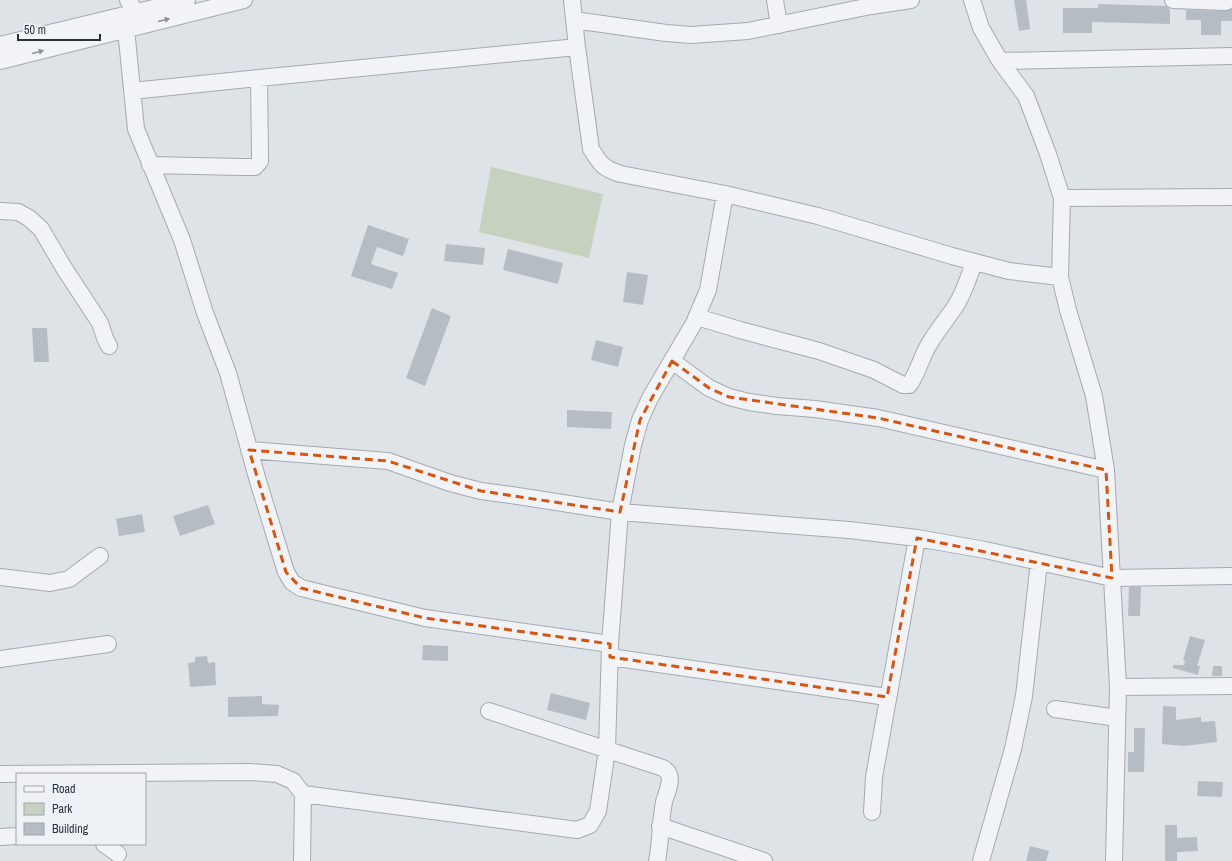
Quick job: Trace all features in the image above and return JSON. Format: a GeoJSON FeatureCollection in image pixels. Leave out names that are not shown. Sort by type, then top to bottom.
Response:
{"type":"FeatureCollection","features":[{"type":"Feature","properties":{"kind":"street"},"geometry":{"type":"LineString","coordinates":[[0,62],[131,16],[187,0]]}},
{"type":"Feature","properties":{"kind":"street"},"geometry":{"type":"LineString","coordinates":[[0,44],[131,16],[244,0]]}},
{"type":"Feature","properties":{"kind":"street"},"geometry":{"type":"LineString","coordinates":[[572,0],[591,149],[596,158],[607,170],[725,194],[818,216],[1009,271],[1060,277]]}},
{"type":"Feature","properties":{"kind":"street"},"geometry":{"type":"LineString","coordinates":[[775,0],[779,25]]}},
{"type":"Feature","properties":{"kind":"street"},"geometry":{"type":"LineString","coordinates":[[574,20],[691,35],[748,31],[871,6],[911,0]]}},
{"type":"Feature","properties":{"kind":"street"},"geometry":{"type":"LineString","coordinates":[[972,0],[981,28],[1000,61],[1026,96],[1048,154],[1062,198],[1060,277],[1068,310],[1094,396],[1106,470],[1118,687],[1114,861]]}},
{"type":"Feature","properties":{"kind":"street"},"geometry":{"type":"LineString","coordinates":[[1173,0],[1226,2]]}},
{"type":"Feature","properties":{"kind":"street"},"geometry":{"type":"LineString","coordinates":[[131,16],[132,92],[136,129],[182,240],[205,312],[228,373],[249,450],[286,572],[292,582],[301,588],[425,618],[887,697]]}},
{"type":"Feature","properties":{"kind":"street"},"geometry":{"type":"LineString","coordinates":[[132,92],[577,47]]}},
{"type":"Feature","properties":{"kind":"street"},"geometry":{"type":"LineString","coordinates":[[1000,61],[1232,56]]}},
{"type":"Feature","properties":{"kind":"street"},"geometry":{"type":"LineString","coordinates":[[150,165],[255,167],[260,161],[259,78]]}},
{"type":"Feature","properties":{"kind":"street"},"geometry":{"type":"LineString","coordinates":[[303,794],[577,830],[590,825],[598,810],[608,750],[610,650],[620,512],[633,445],[640,420],[650,398],[672,362],[696,317],[708,290],[725,194]]}},
{"type":"Feature","properties":{"kind":"street"},"geometry":{"type":"LineString","coordinates":[[1062,198],[1232,197]]}},
{"type":"Feature","properties":{"kind":"street"},"geometry":{"type":"LineString","coordinates":[[0,210],[18,212],[29,218],[41,229],[64,268],[100,323],[104,338],[109,346]]}},
{"type":"Feature","properties":{"kind":"street"},"geometry":{"type":"LineString","coordinates":[[696,317],[819,351],[874,370],[903,385],[909,385],[913,380],[928,345],[955,307],[963,292],[974,262]]}},
{"type":"Feature","properties":{"kind":"street"},"geometry":{"type":"LineString","coordinates":[[672,362],[709,388],[729,397],[749,402],[878,418],[1106,470]]}},
{"type":"Feature","properties":{"kind":"street"},"geometry":{"type":"LineString","coordinates":[[249,450],[388,461],[450,483],[481,492],[511,494],[620,512],[849,530],[917,538],[985,550],[1112,578],[1232,576]]}},
{"type":"Feature","properties":{"kind":"street"},"geometry":{"type":"LineString","coordinates":[[872,812],[874,777],[887,697],[917,538]]}},
{"type":"Feature","properties":{"kind":"street"},"geometry":{"type":"LineString","coordinates":[[0,577],[50,583],[69,580],[100,556]]}},
{"type":"Feature","properties":{"kind":"street"},"geometry":{"type":"LineString","coordinates":[[981,861],[1013,749],[1022,704],[1039,562]]}},
{"type":"Feature","properties":{"kind":"street"},"geometry":{"type":"LineString","coordinates":[[0,659],[108,644]]}},
{"type":"Feature","properties":{"kind":"street"},"geometry":{"type":"LineString","coordinates":[[1118,687],[1232,686]]}},
{"type":"Feature","properties":{"kind":"street"},"geometry":{"type":"LineString","coordinates":[[1055,709],[1117,718]]}},
{"type":"Feature","properties":{"kind":"street"},"geometry":{"type":"LineString","coordinates":[[489,712],[663,768],[667,771],[670,776],[660,826],[660,846],[657,861]]}},
{"type":"Feature","properties":{"kind":"street"},"geometry":{"type":"LineString","coordinates":[[112,773],[250,772],[277,774],[293,781],[303,794],[302,861]]}},
{"type":"Feature","properties":{"kind":"street"},"geometry":{"type":"LineString","coordinates":[[0,774],[16,774]]}},
{"type":"Feature","properties":{"kind":"street"},"geometry":{"type":"LineString","coordinates":[[660,826],[764,861]]}},
{"type":"Feature","properties":{"kind":"street"},"geometry":{"type":"LineString","coordinates":[[0,836],[16,836]]}},
{"type":"Feature","properties":{"kind":"street"},"geometry":{"type":"LineString","coordinates":[[106,845],[118,853]]}},
{"type":"Feature","properties":{"kind":"highlighted area"},"geometry":{"type":"Polygon","coordinates":[[[672,361],[709,388],[729,397],[878,418],[1106,470],[1112,578],[917,538],[887,697],[610,657],[610,644],[425,618],[301,588],[286,572],[249,450],[388,461],[481,491],[620,512],[640,420],[672,361]]]}},
{"type":"Feature","properties":{"kind":"green space"},"geometry":{"type":"Polygon","coordinates":[[[491,167],[603,194],[589,258],[479,232],[491,167]]]}},
{"type":"Feature","properties":{"kind":"building"},"geometry":{"type":"Polygon","coordinates":[[[1014,0],[1026,0],[1030,29],[1019,31],[1014,0]]]}},
{"type":"Feature","properties":{"kind":"building"},"geometry":{"type":"Polygon","coordinates":[[[1098,4],[1166,6],[1170,9],[1170,24],[1092,22],[1092,33],[1063,33],[1063,8],[1098,8],[1098,4]]]}},
{"type":"Feature","properties":{"kind":"building"},"geometry":{"type":"Polygon","coordinates":[[[1232,9],[1232,21],[1221,21],[1221,35],[1201,35],[1201,20],[1186,20],[1186,10],[1226,11],[1232,9]]]}},
{"type":"Feature","properties":{"kind":"building"},"geometry":{"type":"Polygon","coordinates":[[[368,225],[409,239],[403,256],[377,247],[371,264],[398,273],[392,289],[351,276],[368,225]]]}},
{"type":"Feature","properties":{"kind":"building"},"geometry":{"type":"Polygon","coordinates":[[[446,244],[485,248],[483,265],[444,261],[446,244]]]}},
{"type":"Feature","properties":{"kind":"building"},"geometry":{"type":"Polygon","coordinates":[[[508,249],[563,263],[558,284],[503,270],[508,249]]]}},
{"type":"Feature","properties":{"kind":"building"},"geometry":{"type":"Polygon","coordinates":[[[627,272],[648,275],[643,305],[623,302],[627,272]]]}},
{"type":"Feature","properties":{"kind":"building"},"geometry":{"type":"Polygon","coordinates":[[[432,308],[451,316],[425,386],[406,378],[432,308]]]}},
{"type":"Feature","properties":{"kind":"building"},"geometry":{"type":"Polygon","coordinates":[[[32,328],[47,328],[49,362],[34,362],[32,328]]]}},
{"type":"Feature","properties":{"kind":"building"},"geometry":{"type":"Polygon","coordinates":[[[596,340],[623,347],[618,367],[591,360],[596,340]]]}},
{"type":"Feature","properties":{"kind":"building"},"geometry":{"type":"Polygon","coordinates":[[[567,410],[612,412],[611,429],[567,427],[567,410]]]}},
{"type":"Feature","properties":{"kind":"building"},"geometry":{"type":"Polygon","coordinates":[[[208,505],[215,524],[180,536],[173,516],[208,505]]]}},
{"type":"Feature","properties":{"kind":"building"},"geometry":{"type":"Polygon","coordinates":[[[142,514],[145,532],[119,536],[116,519],[142,514]]]}},
{"type":"Feature","properties":{"kind":"building"},"geometry":{"type":"Polygon","coordinates":[[[1129,587],[1141,587],[1140,616],[1128,616],[1129,587]]]}},
{"type":"Feature","properties":{"kind":"building"},"geometry":{"type":"Polygon","coordinates":[[[1190,636],[1205,640],[1197,666],[1200,666],[1198,675],[1173,668],[1173,665],[1184,665],[1185,660],[1183,660],[1190,636]]]}},
{"type":"Feature","properties":{"kind":"building"},"geometry":{"type":"Polygon","coordinates":[[[423,645],[448,646],[448,661],[422,660],[423,645]]]}},
{"type":"Feature","properties":{"kind":"building"},"geometry":{"type":"Polygon","coordinates":[[[207,656],[208,663],[215,662],[216,685],[190,687],[188,663],[195,662],[195,657],[207,656]]]}},
{"type":"Feature","properties":{"kind":"building"},"geometry":{"type":"Polygon","coordinates":[[[1213,666],[1222,666],[1222,676],[1212,676],[1213,666]]]}},
{"type":"Feature","properties":{"kind":"building"},"geometry":{"type":"Polygon","coordinates":[[[551,693],[590,703],[586,720],[547,710],[551,693]]]}},
{"type":"Feature","properties":{"kind":"building"},"geometry":{"type":"Polygon","coordinates":[[[262,696],[262,704],[279,705],[278,716],[228,717],[228,697],[262,696]]]}},
{"type":"Feature","properties":{"kind":"building"},"geometry":{"type":"Polygon","coordinates":[[[1163,706],[1176,707],[1176,720],[1201,717],[1201,722],[1215,721],[1217,742],[1184,746],[1162,744],[1163,706]]]}},
{"type":"Feature","properties":{"kind":"building"},"geometry":{"type":"Polygon","coordinates":[[[1134,728],[1145,728],[1144,772],[1128,772],[1128,752],[1134,752],[1134,728]]]}},
{"type":"Feature","properties":{"kind":"building"},"geometry":{"type":"Polygon","coordinates":[[[1198,781],[1223,782],[1222,797],[1197,796],[1198,781]]]}},
{"type":"Feature","properties":{"kind":"building"},"geometry":{"type":"Polygon","coordinates":[[[1165,825],[1177,825],[1177,838],[1197,837],[1198,851],[1177,852],[1177,861],[1165,861],[1165,825]]]}},
{"type":"Feature","properties":{"kind":"building"},"geometry":{"type":"Polygon","coordinates":[[[1030,846],[1049,851],[1046,861],[1026,861],[1030,846]]]}}]}
